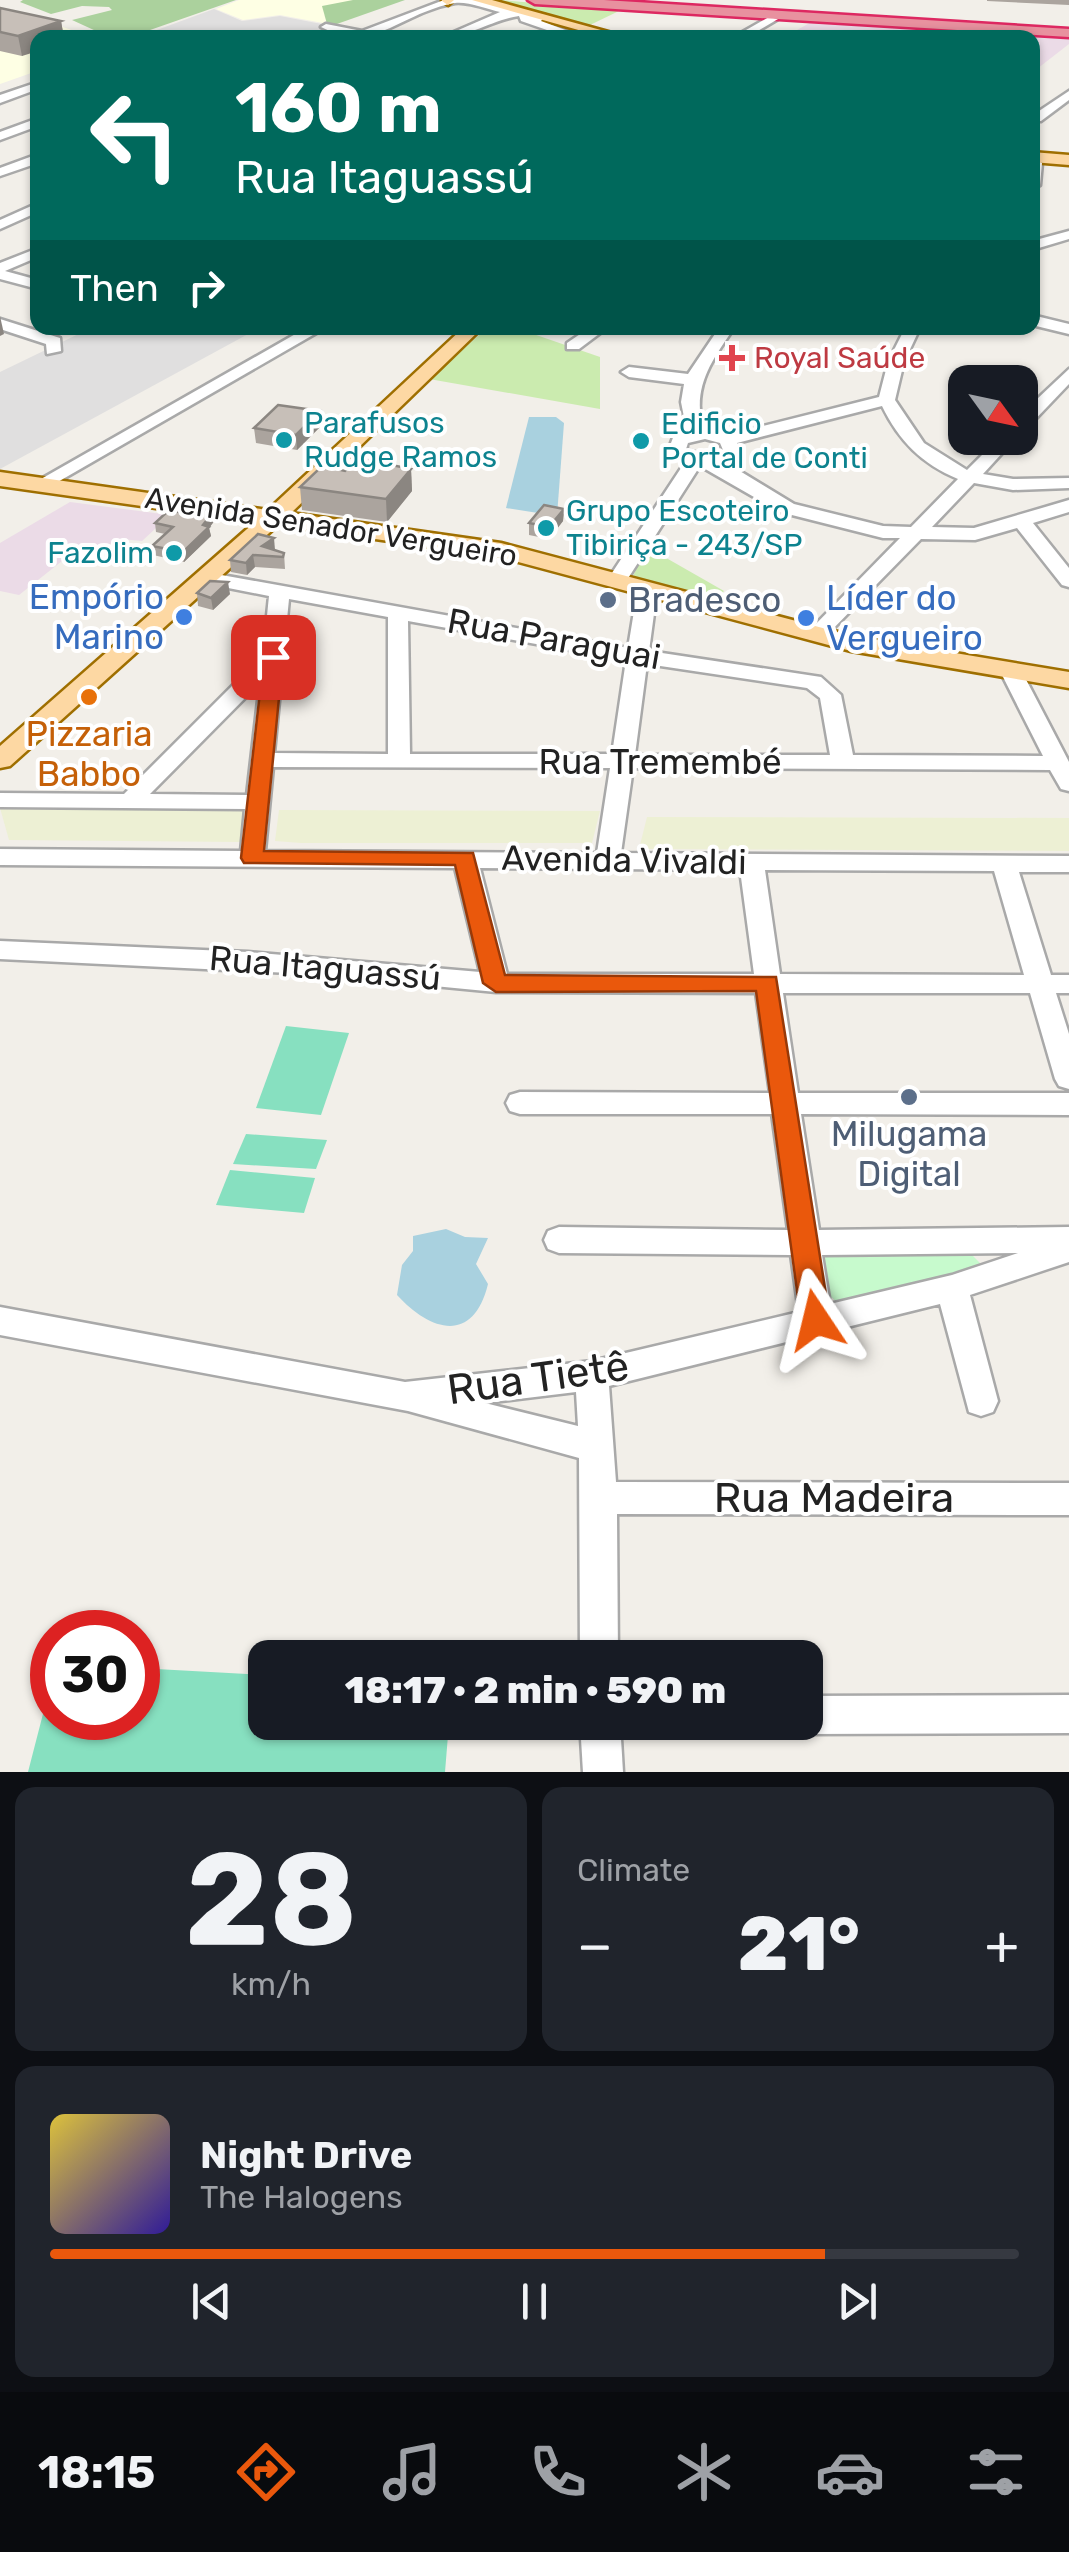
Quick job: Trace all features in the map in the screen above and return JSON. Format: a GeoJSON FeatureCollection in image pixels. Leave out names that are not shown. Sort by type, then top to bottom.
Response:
{"type":"FeatureCollection","features":[{"type":"Feature","properties":{"kind":"highway"},"geometry":{"type":"LineString","coordinates":[[664,0],[1069,23]]}},
{"type":"Feature","properties":{"kind":"highway"},"geometry":{"type":"LineString","coordinates":[[704,0],[1069,23]]}},
{"type":"Feature","properties":{"kind":"highway"},"geometry":{"type":"LineString","coordinates":[[805,0],[936,8]]}},
{"type":"Feature","properties":{"kind":"highway"},"geometry":{"type":"LineString","coordinates":[[532,8],[748,14],[1017,30]]}},
{"type":"Feature","properties":{"kind":"highway"},"geometry":{"type":"LineString","coordinates":[[748,14],[773,19],[792,17]]}},
{"type":"Feature","properties":{"kind":"highway"},"geometry":{"type":"LineString","coordinates":[[1040,31],[1069,33]]}},
{"type":"Feature","properties":{"kind":"main road"},"geometry":{"type":"LineString","coordinates":[[478,0],[593,30]]}},
{"type":"Feature","properties":{"kind":"main road"},"geometry":{"type":"LineString","coordinates":[[1040,161],[1069,163]]}},
{"type":"Feature","properties":{"kind":"main road"},"geometry":{"type":"LineString","coordinates":[[0,760],[272,519],[466,335]]}},
{"type":"Feature","properties":{"kind":"main road","name":"Avenida Senador Vergueiro"},"geometry":{"type":"LineString","coordinates":[[0,479],[501,550],[608,582],[684,598],[808,637]]}},
{"type":"Feature","properties":{"kind":"main road","name":"Avenida Senador Vergueiro"},"geometry":{"type":"LineString","coordinates":[[0,490],[272,519]]}},
{"type":"Feature","properties":{"kind":"main road","name":"Avenida Senador Vergueiro"},"geometry":{"type":"LineString","coordinates":[[608,582],[646,599],[808,637],[1069,688]]}},
{"type":"Feature","properties":{"kind":"main road"},"geometry":{"type":"LineString","coordinates":[[646,599],[684,598]]}},
{"type":"Feature","properties":{"kind":"main road","name":"Avenida Senador Vergueiro"},"geometry":{"type":"LineString","coordinates":[[1014,677],[1069,680]]}},
{"type":"Feature","properties":{"kind":"street"},"geometry":{"type":"LineString","coordinates":[[373,30],[448,0]]}},
{"type":"Feature","properties":{"kind":"street"},"geometry":{"type":"LineString","coordinates":[[462,0],[558,30]]}},
{"type":"Feature","properties":{"kind":"street"},"geometry":{"type":"LineString","coordinates":[[462,30],[501,11],[532,8],[591,30]]}},
{"type":"Feature","properties":{"kind":"street"},"geometry":{"type":"LineString","coordinates":[[752,30],[773,19]]}},
{"type":"Feature","properties":{"kind":"street"},"geometry":{"type":"LineString","coordinates":[[534,30],[544,26]]}},
{"type":"Feature","properties":{"kind":"street"},"geometry":{"type":"LineString","coordinates":[[326,27],[337,30]]}},
{"type":"Feature","properties":{"kind":"street"},"geometry":{"type":"LineString","coordinates":[[2,97],[30,88]]}},
{"type":"Feature","properties":{"kind":"street"},"geometry":{"type":"LineString","coordinates":[[1040,114],[1069,94]]}},
{"type":"Feature","properties":{"kind":"street"},"geometry":{"type":"LineString","coordinates":[[2,97],[30,102]]}},
{"type":"Feature","properties":{"kind":"street"},"geometry":{"type":"LineString","coordinates":[[1040,118],[1053,119]]}},
{"type":"Feature","properties":{"kind":"street"},"geometry":{"type":"LineString","coordinates":[[0,124],[19,129]]}},
{"type":"Feature","properties":{"kind":"street"},"geometry":{"type":"LineString","coordinates":[[0,136],[30,125]]}},
{"type":"Feature","properties":{"kind":"street"},"geometry":{"type":"LineString","coordinates":[[0,172],[30,161]]}},
{"type":"Feature","properties":{"kind":"street"},"geometry":{"type":"LineString","coordinates":[[0,202],[30,208]]}},
{"type":"Feature","properties":{"kind":"street"},"geometry":{"type":"LineString","coordinates":[[0,225],[30,211]]}},
{"type":"Feature","properties":{"kind":"street"},"geometry":{"type":"LineString","coordinates":[[1040,244],[1069,235]]}},
{"type":"Feature","properties":{"kind":"street"},"geometry":{"type":"LineString","coordinates":[[0,271],[30,256]]}},
{"type":"Feature","properties":{"kind":"street"},"geometry":{"type":"LineString","coordinates":[[0,271],[30,282]]}},
{"type":"Feature","properties":{"kind":"street"},"geometry":{"type":"LineString","coordinates":[[1040,322],[1069,330],[1069,347]]}},
{"type":"Feature","properties":{"kind":"street"},"geometry":{"type":"LineString","coordinates":[[0,324],[30,328]]}},
{"type":"Feature","properties":{"kind":"street"},"geometry":{"type":"LineString","coordinates":[[0,343],[30,328]]}},
{"type":"Feature","properties":{"kind":"street"},"geometry":{"type":"LineString","coordinates":[[43,335],[54,341],[52,352]]}},
{"type":"Feature","properties":{"kind":"street"},"geometry":{"type":"LineString","coordinates":[[43,484],[304,335]]}},
{"type":"Feature","properties":{"kind":"street"},"geometry":{"type":"LineString","coordinates":[[573,346],[589,335]]}},
{"type":"Feature","properties":{"kind":"street"},"geometry":{"type":"LineString","coordinates":[[696,434],[687,402],[694,380],[722,335]]}},
{"type":"Feature","properties":{"kind":"street"},"geometry":{"type":"LineString","coordinates":[[909,335],[896,362],[887,400],[910,443],[940,464],[971,476],[1022,485],[1069,483]]}},
{"type":"Feature","properties":{"kind":"street"},"geometry":{"type":"LineString","coordinates":[[262,358],[289,366]]}},
{"type":"Feature","properties":{"kind":"street"},"geometry":{"type":"LineString","coordinates":[[629,372],[694,380]]}},
{"type":"Feature","properties":{"kind":"street"},"geometry":{"type":"LineString","coordinates":[[1038,407],[1067,377]]}},
{"type":"Feature","properties":{"kind":"street"},"geometry":{"type":"LineString","coordinates":[[887,400],[727,440],[696,434],[675,444],[679,454],[702,460],[766,498],[860,528],[916,535],[976,534],[1069,506]]}},
{"type":"Feature","properties":{"kind":"street"},"geometry":{"type":"LineString","coordinates":[[608,582],[702,460],[732,452],[727,440]]}},
{"type":"Feature","properties":{"kind":"street"},"geometry":{"type":"LineString","coordinates":[[808,637],[916,535],[991,455]]}},
{"type":"Feature","properties":{"kind":"street"},"geometry":{"type":"LineString","coordinates":[[1022,522],[1069,581]]}},
{"type":"Feature","properties":{"kind":"street","name":"Rua Paraguai"},"geometry":{"type":"LineString","coordinates":[[205,578],[638,656],[820,684],[830,694],[842,763]]}},
{"type":"Feature","properties":{"kind":"street"},"geometry":{"type":"LineString","coordinates":[[252,858],[280,591]]}},
{"type":"Feature","properties":{"kind":"street"},"geometry":{"type":"LineString","coordinates":[[608,859],[646,599]]}},
{"type":"Feature","properties":{"kind":"street"},"geometry":{"type":"LineString","coordinates":[[398,610],[399,760]]}},
{"type":"Feature","properties":{"kind":"street"},"geometry":{"type":"LineString","coordinates":[[130,801],[273,657]]}},
{"type":"Feature","properties":{"kind":"street"},"geometry":{"type":"LineString","coordinates":[[1014,677],[1069,784]]}},
{"type":"Feature","properties":{"kind":"street","name":"Rua Tremembé"},"geometry":{"type":"LineString","coordinates":[[264,760],[1056,762]]}},
{"type":"Feature","properties":{"kind":"street"},"geometry":{"type":"LineString","coordinates":[[0,800],[258,802]]}},
{"type":"Feature","properties":{"kind":"street","name":"Avenida Vivaldi"},"geometry":{"type":"LineString","coordinates":[[0,857],[1069,864]]}},
{"type":"Feature","properties":{"kind":"street"},"geometry":{"type":"LineString","coordinates":[[465,858],[496,983]]}},
{"type":"Feature","properties":{"kind":"street"},"geometry":{"type":"LineString","coordinates":[[751,861],[782,1103],[816,1320]]}},
{"type":"Feature","properties":{"kind":"street"},"geometry":{"type":"LineString","coordinates":[[1004,864],[1069,1079]]}},
{"type":"Feature","properties":{"kind":"street","name":"Rua Itaguassú"},"geometry":{"type":"LineString","coordinates":[[0,950],[245,959],[406,970],[496,983],[1069,984]]}},
{"type":"Feature","properties":{"kind":"street"},"geometry":{"type":"LineString","coordinates":[[520,1103],[1069,1104]]}},
{"type":"Feature","properties":{"kind":"street"},"geometry":{"type":"LineString","coordinates":[[559,1240],[802,1244],[1069,1240]]}},
{"type":"Feature","properties":{"kind":"street"},"geometry":{"type":"LineString","coordinates":[[975,1242],[993,1260],[994,1276]]}},
{"type":"Feature","properties":{"kind":"street","name":"Rua Tietê"},"geometry":{"type":"LineString","coordinates":[[0,1321],[405,1397],[592,1376],[952,1288],[1069,1249]]}},
{"type":"Feature","properties":{"kind":"street"},"geometry":{"type":"LineString","coordinates":[[952,1288],[981,1402]]}},
{"type":"Feature","properties":{"kind":"street"},"geometry":{"type":"LineString","coordinates":[[592,1376],[599,1498],[600,1640]]}},
{"type":"Feature","properties":{"kind":"street"},"geometry":{"type":"LineString","coordinates":[[405,1397],[594,1446]]}},
{"type":"Feature","properties":{"kind":"street","name":"Rua Madeira"},"geometry":{"type":"LineString","coordinates":[[599,1498],[1069,1498]]}},
{"type":"Feature","properties":{"kind":"street"},"geometry":{"type":"LineString","coordinates":[[823,1714],[1069,1714]]}},
{"type":"Feature","properties":{"kind":"street"},"geometry":{"type":"LineString","coordinates":[[601,1740],[602,1772]]}},
{"type":"Feature","properties":{"kind":"shaded area"},"geometry":{"type":"Polygon","coordinates":[[[239,0],[354,0],[323,23],[280,15],[243,20],[216,9],[239,0]]]}},
{"type":"Feature","properties":{"kind":"shaded area"},"geometry":{"type":"Polygon","coordinates":[[[214,9],[242,21],[280,16],[327,25],[328,29],[325,30],[157,30],[214,9]]]}},
{"type":"Feature","properties":{"kind":"shaded area"},"geometry":{"type":"Polygon","coordinates":[[[13,10],[72,30],[30,30],[30,73],[0,84],[0,15],[13,10]]]}},
{"type":"Feature","properties":{"kind":"shaded area"},"geometry":{"type":"Polygon","coordinates":[[[813,21],[941,30],[797,30],[813,21]]]}},
{"type":"Feature","properties":{"kind":"shaded area"},"geometry":{"type":"Polygon","coordinates":[[[1040,37],[1069,39],[1069,44],[1040,67],[1040,37]]]}},
{"type":"Feature","properties":{"kind":"shaded area"},"geometry":{"type":"Polygon","coordinates":[[[77,335],[246,335],[0,469],[0,372],[77,335]]]}},
{"type":"Feature","properties":{"kind":"shaded area"},"geometry":{"type":"Polygon","coordinates":[[[70,502],[170,515],[142,541],[121,539],[104,547],[81,546],[19,595],[0,591],[0,543],[70,502]]]}},
{"type":"Feature","properties":{"kind":"shaded area"},"geometry":{"type":"Polygon","coordinates":[[[0,808],[245,810],[240,842],[9,840],[0,808]]]}},
{"type":"Feature","properties":{"kind":"shaded area"},"geometry":{"type":"Polygon","coordinates":[[[279,810],[600,811],[592,843],[301,843],[275,841],[279,810]]]}},
{"type":"Feature","properties":{"kind":"shaded area"},"geometry":{"type":"Polygon","coordinates":[[[647,817],[1069,818],[1069,851],[639,849],[647,817]]]}},
{"type":"Feature","properties":{"kind":"green space"},"geometry":{"type":"Polygon","coordinates":[[[236,0],[150,30],[94,30],[72,20],[112,10],[109,7],[82,6],[51,14],[20,2],[236,0]]]}},
{"type":"Feature","properties":{"kind":"green space"},"geometry":{"type":"Polygon","coordinates":[[[353,0],[405,0],[334,25],[327,24],[322,6],[353,0]]]}},
{"type":"Feature","properties":{"kind":"green space"},"geometry":{"type":"Polygon","coordinates":[[[487,0],[500,0],[621,10],[590,25],[487,0]]]}},
{"type":"Feature","properties":{"kind":"green space"},"geometry":{"type":"Polygon","coordinates":[[[479,335],[536,335],[600,357],[600,409],[429,379],[479,335]]]}},
{"type":"Feature","properties":{"kind":"green space"},"geometry":{"type":"Polygon","coordinates":[[[647,547],[724,591],[717,599],[633,576],[647,547]]]}},
{"type":"Feature","properties":{"kind":"green space"},"geometry":{"type":"Polygon","coordinates":[[[286,1026],[349,1033],[321,1115],[256,1108],[286,1026]]]}},
{"type":"Feature","properties":{"kind":"green space"},"geometry":{"type":"Polygon","coordinates":[[[246,1134],[327,1140],[316,1169],[233,1164],[246,1134]]]}},
{"type":"Feature","properties":{"kind":"green space"},"geometry":{"type":"Polygon","coordinates":[[[230,1170],[315,1178],[304,1213],[216,1205],[230,1170]]]}},
{"type":"Feature","properties":{"kind":"green space"},"geometry":{"type":"Polygon","coordinates":[[[816,1252],[972,1255],[982,1265],[839,1304],[829,1295],[816,1252]]]}},
{"type":"Feature","properties":{"kind":"green space"},"geometry":{"type":"Polygon","coordinates":[[[160,1669],[248,1674],[248,1740],[448,1740],[445,1772],[28,1772],[36,1740],[160,1740],[160,1669]]]}},
{"type":"Feature","properties":{"kind":"water"},"geometry":{"type":"Polygon","coordinates":[[[529,417],[556,417],[564,423],[557,516],[506,508],[529,417]]]}},
{"type":"Feature","properties":{"kind":"water"},"geometry":{"type":"Polygon","coordinates":[[[446,1229],[465,1237],[488,1238],[476,1264],[488,1284],[481,1303],[472,1317],[449,1326],[423,1317],[397,1295],[402,1265],[413,1251],[413,1236],[446,1229]]]}},
{"type":"Feature","properties":{"kind":"building"},"geometry":{"type":"Polygon","coordinates":[[[0,8],[61,21],[18,36],[0,32],[0,8]]]}},
{"type":"Feature","properties":{"kind":"building"},"geometry":{"type":"Polygon","coordinates":[[[278,405],[320,411],[296,435],[254,428],[278,405]]]}},
{"type":"Feature","properties":{"kind":"building"},"geometry":{"type":"Polygon","coordinates":[[[358,458],[411,469],[386,499],[300,487],[322,466],[345,471],[358,458]]]}},
{"type":"Feature","properties":{"kind":"building"},"geometry":{"type":"Polygon","coordinates":[[[544,505],[564,509],[549,527],[529,523],[544,505]]]}},
{"type":"Feature","properties":{"kind":"building"},"geometry":{"type":"Polygon","coordinates":[[[198,509],[214,511],[203,525],[209,527],[183,552],[152,546],[173,527],[155,523],[169,510],[192,515],[198,509]]]}},
{"type":"Feature","properties":{"kind":"building"},"geometry":{"type":"Polygon","coordinates":[[[258,534],[274,538],[262,546],[284,553],[283,557],[253,555],[246,563],[230,560],[258,534]]]}},
{"type":"Feature","properties":{"kind":"building"},"geometry":{"type":"Polygon","coordinates":[[[210,581],[228,582],[211,598],[197,593],[210,581]]]}},
{"type":"Feature","properties":{"kind":"place","name":"Royal Saúde"},"geometry":{"type":"Point","coordinates":[732,358]}},
{"type":"Feature","properties":{"kind":"place","name":"Parafusos Rudge Ramos"},"geometry":{"type":"Point","coordinates":[284,440]}},
{"type":"Feature","properties":{"kind":"place","name":"Edificio Portal de Conti"},"geometry":{"type":"Point","coordinates":[641,441]}},
{"type":"Feature","properties":{"kind":"place","name":"Grupo Escoteiro Tibiriça - 243/SP"},"geometry":{"type":"Point","coordinates":[546,528]}},
{"type":"Feature","properties":{"kind":"place","name":"Fazolim"},"geometry":{"type":"Point","coordinates":[174,553]}},
{"type":"Feature","properties":{"kind":"place","name":"Bradesco"},"geometry":{"type":"Point","coordinates":[608,600]}},
{"type":"Feature","properties":{"kind":"place","name":"Empório Marino"},"geometry":{"type":"Point","coordinates":[184,617]}},
{"type":"Feature","properties":{"kind":"place","name":"Líder do Vergueiro"},"geometry":{"type":"Point","coordinates":[806,618]}},
{"type":"Feature","properties":{"kind":"place","name":"Pizzaria Babbo"},"geometry":{"type":"Point","coordinates":[89,697]}},
{"type":"Feature","properties":{"kind":"place","name":"Milugama Digital"},"geometry":{"type":"Point","coordinates":[909,1097]}},
{"type":"Feature","properties":{"kind":"route"},"geometry":{"type":"LineString","coordinates":[[273,657],[252,858],[465,858],[496,983],[767,983],[816,1320]]}}]}
